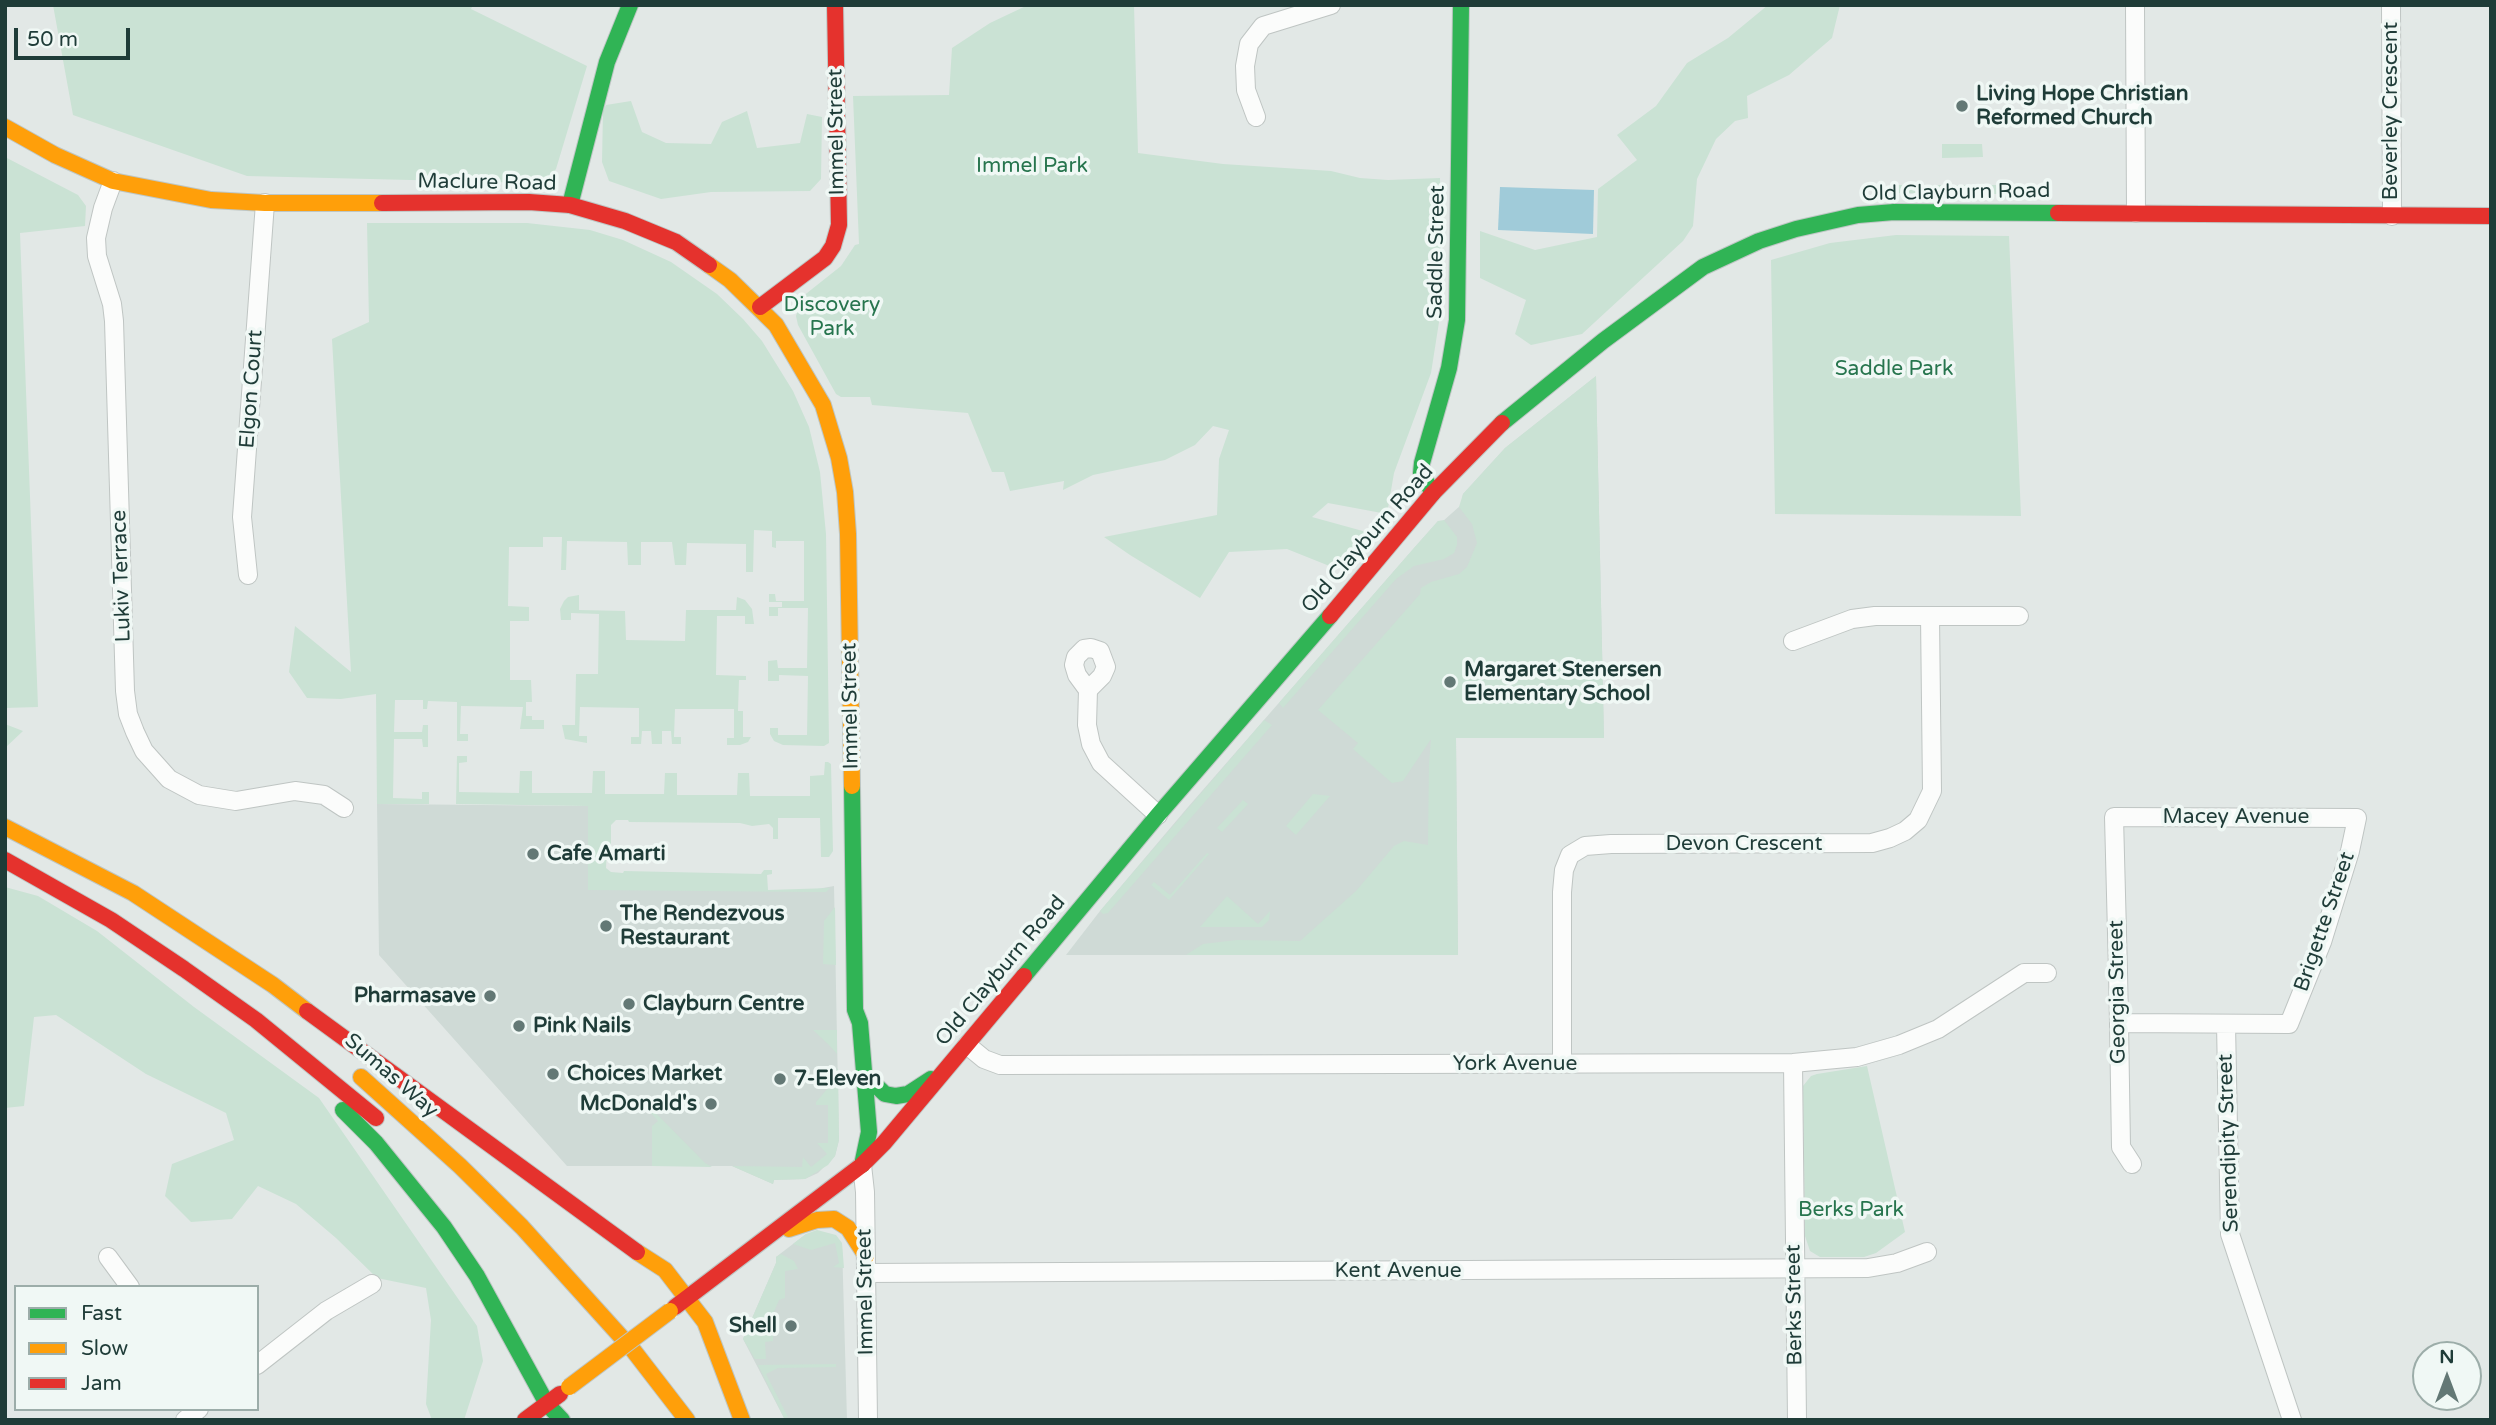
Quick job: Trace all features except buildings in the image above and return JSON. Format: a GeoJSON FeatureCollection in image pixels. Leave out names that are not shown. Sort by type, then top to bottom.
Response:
{"type":"FeatureCollection","features":[{"type":"Feature","properties":{"kind":"main road"},"geometry":{"type":"LineString","coordinates":[[570,205],[607,62],[629,5]]}},
{"type":"Feature","properties":{"kind":"main road","name":"Immel Street"},"geometry":{"type":"LineString","coordinates":[[760,307],[825,258],[833,246],[839,225],[835,5]]}},
{"type":"Feature","properties":{"kind":"main road","name":"Saddle Street"},"geometry":{"type":"LineString","coordinates":[[1433,493],[1421,473],[1422,463],[1449,368],[1457,320],[1461,5]]}},
{"type":"Feature","properties":{"kind":"main road","name":"Maclure Road"},"geometry":{"type":"LineString","coordinates":[[5,127],[55,155],[113,181],[211,200],[265,203],[528,202],[570,205],[625,221],[676,242],[730,280],[760,307],[784,337],[823,405]]}},
{"type":"Feature","properties":{"kind":"main road","name":"Old Clayburn Road"},"geometry":{"type":"LineString","coordinates":[[525,1420],[862,1165],[884,1143],[1158,815],[1259,700],[1433,493],[1500,424],[1603,341],[1703,267],[1759,241],[1818,222],[1894,212],[2491,216]]}},
{"type":"Feature","properties":{"kind":"main road","name":"Immel Street"},"geometry":{"type":"LineString","coordinates":[[823,405],[839,458],[848,534],[855,1010],[860,1023],[869,1132],[862,1165]]}},
{"type":"Feature","properties":{"kind":"main road"},"geometry":{"type":"LineString","coordinates":[[5,827],[132,893],[273,985],[630,1248],[665,1269],[705,1322],[742,1420]]}},
{"type":"Feature","properties":{"kind":"main road"},"geometry":{"type":"LineString","coordinates":[[5,835],[94,886],[220,969]]}},
{"type":"Feature","properties":{"kind":"main road","name":"Sumas Way"},"geometry":{"type":"LineString","coordinates":[[5,860],[111,920],[256,1020],[389,1129]]}},
{"type":"Feature","properties":{"kind":"main road"},"geometry":{"type":"LineString","coordinates":[[111,920],[295,1068],[376,1143],[444,1227],[477,1276],[547,1404],[562,1420]]}},
{"type":"Feature","properties":{"kind":"main road","name":"Immel Street"},"geometry":{"type":"LineString","coordinates":[[855,1010],[847,1022],[847,1060],[852,1087],[853,1134],[862,1165]]}},
{"type":"Feature","properties":{"kind":"main road","name":"Sumas Way"},"geometry":{"type":"LineString","coordinates":[[346,1064],[460,1166],[522,1227],[624,1340],[687,1420]]}},
{"type":"Feature","properties":{"kind":"main road"},"geometry":{"type":"LineString","coordinates":[[866,1076],[885,1094],[896,1096],[908,1094],[946,1069]]}},
{"type":"Feature","properties":{"kind":"main road"},"geometry":{"type":"LineString","coordinates":[[775,1233],[817,1220],[834,1219],[848,1228],[866,1265]]}},
{"type":"Feature","properties":{"kind":"main road"},"geometry":{"type":"LineString","coordinates":[[603,1349],[620,1369]]}},
{"type":"Feature","properties":{"kind":"street"},"geometry":{"type":"LineString","coordinates":[[1256,117],[1246,90],[1245,66],[1249,44],[1263,26],[1331,5]]}},
{"type":"Feature","properties":{"kind":"street"},"geometry":{"type":"LineString","coordinates":[[2134,5],[2136,213]]}},
{"type":"Feature","properties":{"kind":"street","name":"Beverley Crescent"},"geometry":{"type":"LineString","coordinates":[[2391,5],[2392,216]]}},
{"type":"Feature","properties":{"kind":"street","name":"Lukiv Terrace"},"geometry":{"type":"LineString","coordinates":[[113,181],[96,238],[97,256],[112,304],[114,321],[125,691],[128,714],[144,751],[169,779],[199,795],[236,801],[295,790],[324,795],[344,808]]}},
{"type":"Feature","properties":{"kind":"street","name":"Elgon Court"},"geometry":{"type":"LineString","coordinates":[[248,575],[242,517],[265,203]]}},
{"type":"Feature","properties":{"kind":"street"},"geometry":{"type":"LineString","coordinates":[[1793,641],[1852,620],[1875,616],[2019,616]]}},
{"type":"Feature","properties":{"kind":"street","name":"Devon Crescent"},"geometry":{"type":"LineString","coordinates":[[1562,1064],[1562,892],[1564,870],[1570,855],[1585,846],[1611,844],[1872,843],[1905,831],[1918,820],[1932,791],[1930,616]]}},
{"type":"Feature","properties":{"kind":"street"},"geometry":{"type":"LineString","coordinates":[[1088,690],[1087,725],[1091,744],[1101,763],[1158,815]]}},
{"type":"Feature","properties":{"kind":"street","name":"Macey Avenue"},"geometry":{"type":"LineString","coordinates":[[2115,817],[2357,818]]}},
{"type":"Feature","properties":{"kind":"street","name":"Georgia Street"},"geometry":{"type":"LineString","coordinates":[[2115,817],[2121,1147],[2132,1164]]}},
{"type":"Feature","properties":{"kind":"street","name":"Brigette Street"},"geometry":{"type":"LineString","coordinates":[[2226,1024],[2289,1024],[2322,942],[2350,851],[2357,818]]}},
{"type":"Feature","properties":{"kind":"street","name":"York Avenue"},"geometry":{"type":"LineString","coordinates":[[967,1045],[984,1059],[1000,1065],[1793,1063],[1857,1058],[1899,1045],[1938,1029],[2024,973],[2048,973]]}},
{"type":"Feature","properties":{"kind":"street"},"geometry":{"type":"LineString","coordinates":[[2119,1023],[2226,1024]]}},
{"type":"Feature","properties":{"kind":"street","name":"Serendipity Street"},"geometry":{"type":"LineString","coordinates":[[2226,1024],[2230,1234],[2292,1420]]}},
{"type":"Feature","properties":{"kind":"street","name":"Berks Street"},"geometry":{"type":"LineString","coordinates":[[1793,1063],[1797,1420]]}},
{"type":"Feature","properties":{"kind":"street","name":"Immel Street"},"geometry":{"type":"LineString","coordinates":[[862,1165],[865,1192],[868,1420]]}},
{"type":"Feature","properties":{"kind":"street","name":"Kent Avenue"},"geometry":{"type":"LineString","coordinates":[[866,1265],[1868,1269],[1897,1263],[1927,1252]]}},
{"type":"Feature","properties":{"kind":"street"},"geometry":{"type":"LineString","coordinates":[[108,1257],[129,1285]]}},
{"type":"Feature","properties":{"kind":"street"},"geometry":{"type":"LineString","coordinates":[[259,1363],[326,1311],[372,1284]]}},
{"type":"Feature","properties":{"kind":"shaded area","name":"Margaret Stenersen Elementary School"},"geometry":{"type":"Polygon","coordinates":[[[1596,376],[1604,738],[1456,738],[1458,955],[1066,955],[1188,807],[1438,521],[1442,522],[1461,505],[1463,494],[1505,448],[1596,376]]]}},
{"type":"Feature","properties":{"kind":"shaded area","name":"Clayburn Centre"},"geometry":{"type":"Polygon","coordinates":[[[377,804],[588,806],[588,890],[812,890],[834,886],[839,1140],[835,1156],[818,1173],[805,1179],[774,1180],[773,1184],[732,1166],[567,1166],[379,955],[377,804]]]}},
{"type":"Feature","properties":{"kind":"shaded area"},"geometry":{"type":"Polygon","coordinates":[[[806,1234],[842,1243],[847,1420],[785,1420],[743,1339],[776,1263],[776,1257],[806,1234]]]}},
{"type":"Feature","properties":{"kind":"green space"},"geometry":{"type":"Polygon","coordinates":[[[53,5],[473,5],[471,9],[587,66],[556,169],[547,181],[534,183],[247,176],[73,115],[53,5]]]}},
{"type":"Feature","properties":{"kind":"green space"},"geometry":{"type":"Polygon","coordinates":[[[1028,5],[1134,5],[1138,153],[1223,164],[1331,171],[1360,178],[1440,178],[1442,303],[1431,373],[1394,473],[1387,514],[1328,503],[1312,517],[1370,533],[1337,569],[1287,549],[1229,552],[1200,598],[1104,537],[1217,515],[1219,459],[1229,430],[1213,426],[1195,445],[1165,460],[1093,475],[1063,490],[1064,481],[1010,491],[1004,472],[992,472],[968,413],[872,405],[870,397],[841,397],[836,394],[798,325],[796,316],[802,297],[841,266],[855,245],[859,244],[853,96],[949,95],[952,48],[990,23],[1028,5]]]}},
{"type":"Feature","properties":{"kind":"green space"},"geometry":{"type":"Polygon","coordinates":[[[1768,5],[1840,5],[1832,38],[1789,75],[1747,96],[1748,118],[1735,121],[1716,139],[1697,179],[1693,226],[1683,241],[1582,334],[1531,345],[1515,334],[1526,300],[1480,278],[1480,231],[1535,250],[1597,237],[1598,189],[1637,160],[1617,135],[1656,106],[1687,63],[1728,38],[1768,5]]]}},
{"type":"Feature","properties":{"kind":"green space"},"geometry":{"type":"Polygon","coordinates":[[[631,101],[642,132],[666,143],[711,144],[722,122],[747,111],[757,148],[800,143],[807,114],[822,117],[821,179],[810,191],[711,192],[661,199],[609,181],[602,162],[603,111],[606,105],[631,101]]]}},
{"type":"Feature","properties":{"kind":"green space"},"geometry":{"type":"Polygon","coordinates":[[[1942,144],[1982,144],[1983,157],[1942,158],[1942,144]]]}},
{"type":"Feature","properties":{"kind":"green space"},"geometry":{"type":"Polygon","coordinates":[[[5,157],[78,195],[86,206],[85,226],[20,233],[38,707],[5,708],[5,157]]]}},
{"type":"Feature","properties":{"kind":"green space"},"geometry":{"type":"Polygon","coordinates":[[[1893,185],[1999,185],[1999,194],[1888,193],[1893,185]]]}},
{"type":"Feature","properties":{"kind":"green space"},"geometry":{"type":"Polygon","coordinates":[[[367,223],[527,223],[590,230],[623,240],[671,262],[717,294],[743,319],[762,341],[793,391],[809,427],[820,472],[826,534],[829,743],[824,746],[783,745],[774,741],[770,734],[770,728],[778,728],[778,735],[807,735],[808,676],[779,675],[779,681],[768,681],[768,661],[777,660],[778,668],[807,668],[808,608],[778,608],[778,616],[769,616],[769,607],[782,607],[782,602],[769,602],[769,594],[775,594],[776,601],[804,601],[804,541],[776,541],[776,548],[772,547],[772,531],[754,530],[753,572],[746,572],[746,544],[687,543],[686,565],[675,565],[672,542],[641,542],[641,565],[628,565],[627,542],[567,541],[566,570],[561,570],[562,537],[543,537],[543,547],[509,547],[508,606],[529,607],[529,621],[510,621],[510,680],[531,680],[532,702],[526,702],[526,716],[532,716],[532,720],[544,720],[544,729],[520,729],[523,707],[461,706],[460,734],[468,734],[468,741],[457,741],[457,702],[428,701],[427,709],[423,709],[423,700],[395,700],[394,732],[422,732],[423,725],[428,725],[428,747],[423,747],[422,739],[394,739],[393,798],[422,799],[422,792],[429,792],[429,804],[377,804],[376,694],[341,699],[307,698],[289,672],[295,626],[351,672],[332,339],[369,322],[367,223]]]}},
{"type":"Feature","properties":{"kind":"green space","name":"Saddle Park"},"geometry":{"type":"Polygon","coordinates":[[[1896,235],[2009,236],[2021,516],[1775,514],[1771,260],[1830,243],[1896,235]]]}},
{"type":"Feature","properties":{"kind":"green space"},"geometry":{"type":"Polygon","coordinates":[[[1596,376],[1604,738],[1456,738],[1458,955],[1186,955],[1203,944],[1237,940],[1300,941],[1356,891],[1394,846],[1404,841],[1428,845],[1431,739],[1403,781],[1392,783],[1353,749],[1358,743],[1318,710],[1420,594],[1421,588],[1431,582],[1459,574],[1467,567],[1477,543],[1472,524],[1459,507],[1463,494],[1505,448],[1596,376]]]}},
{"type":"Feature","properties":{"kind":"green space"},"geometry":{"type":"Polygon","coordinates":[[[1444,520],[1457,537],[1454,553],[1444,559],[1414,566],[1396,579],[1283,708],[1279,703],[1438,521],[1444,520]]]}},
{"type":"Feature","properties":{"kind":"green space"},"geometry":{"type":"Polygon","coordinates":[[[579,595],[579,610],[625,611],[626,640],[685,641],[686,610],[736,610],[737,597],[745,600],[752,609],[754,624],[745,624],[745,616],[717,616],[716,675],[746,676],[746,680],[739,680],[738,711],[743,711],[743,737],[751,737],[748,742],[727,745],[727,738],[734,738],[734,709],[675,709],[674,737],[681,737],[681,744],[672,744],[671,731],[662,731],[662,744],[652,744],[651,731],[642,731],[641,744],[631,744],[631,737],[639,737],[639,708],[580,707],[579,736],[587,736],[587,743],[565,739],[562,725],[575,725],[576,674],[598,674],[599,614],[571,613],[571,620],[561,620],[560,609],[564,601],[568,597],[579,595]]]}},
{"type":"Feature","properties":{"kind":"green space"},"geometry":{"type":"Polygon","coordinates":[[[1264,720],[1272,725],[1108,913],[1103,914],[1100,911],[1264,720]]]}},
{"type":"Feature","properties":{"kind":"green space"},"geometry":{"type":"Polygon","coordinates":[[[5,724],[23,731],[5,748],[5,724]]]}},
{"type":"Feature","properties":{"kind":"green space"},"geometry":{"type":"Polygon","coordinates":[[[457,756],[467,756],[467,762],[459,763],[459,792],[519,793],[520,771],[532,771],[532,793],[592,793],[593,771],[605,771],[605,794],[664,794],[665,773],[677,773],[677,795],[737,795],[738,773],[749,773],[750,796],[810,796],[810,776],[824,775],[825,762],[828,762],[831,764],[833,851],[829,857],[821,857],[820,818],[778,818],[778,839],[773,839],[773,828],[769,824],[752,826],[740,823],[616,820],[611,825],[611,846],[607,847],[606,868],[611,872],[623,873],[761,874],[764,870],[772,870],[772,874],[767,875],[768,890],[830,888],[826,892],[588,890],[588,806],[456,804],[457,756]]]}},
{"type":"Feature","properties":{"kind":"green space"},"geometry":{"type":"Polygon","coordinates":[[[1313,794],[1330,796],[1296,835],[1286,826],[1313,794]]]}},
{"type":"Feature","properties":{"kind":"green space"},"geometry":{"type":"Polygon","coordinates":[[[1243,800],[1248,804],[1222,832],[1217,828],[1243,800]]]}},
{"type":"Feature","properties":{"kind":"green space"},"geometry":{"type":"Polygon","coordinates":[[[1207,853],[1209,854],[1169,900],[1151,885],[1154,882],[1170,895],[1207,853]]]}},
{"type":"Feature","properties":{"kind":"green space"},"geometry":{"type":"Polygon","coordinates":[[[5,887],[38,896],[97,931],[194,1007],[319,1098],[477,1326],[483,1361],[464,1420],[432,1420],[426,1404],[431,1320],[426,1288],[377,1278],[296,1204],[258,1186],[232,1219],[191,1222],[165,1196],[172,1164],[234,1140],[226,1113],[146,1074],[56,1015],[34,1017],[24,1106],[5,1108],[5,887]]]}},
{"type":"Feature","properties":{"kind":"green space"},"geometry":{"type":"Polygon","coordinates":[[[1227,896],[1258,924],[1270,911],[1269,920],[1262,927],[1200,927],[1227,896]]]}},
{"type":"Feature","properties":{"kind":"green space"},"geometry":{"type":"Polygon","coordinates":[[[835,907],[836,965],[823,964],[824,921],[835,907]]]}},
{"type":"Feature","properties":{"kind":"green space"},"geometry":{"type":"Polygon","coordinates":[[[813,1030],[837,1030],[837,1054],[829,1045],[813,1030]]]}},
{"type":"Feature","properties":{"kind":"green space","name":"Berks Park"},"geometry":{"type":"Polygon","coordinates":[[[1867,1066],[1905,1232],[1876,1253],[1864,1257],[1820,1257],[1810,1251],[1805,1236],[1803,1086],[1811,1076],[1817,1074],[1867,1066]]]}},
{"type":"Feature","properties":{"kind":"green space"},"geometry":{"type":"Polygon","coordinates":[[[838,1068],[839,1140],[835,1156],[828,1165],[805,1179],[774,1180],[773,1184],[732,1166],[802,1167],[803,1157],[811,1167],[827,1154],[817,1143],[828,1143],[828,1105],[816,1105],[816,1102],[828,1088],[838,1068]]]}},
{"type":"Feature","properties":{"kind":"green space"},"geometry":{"type":"Polygon","coordinates":[[[640,1097],[712,1167],[652,1166],[652,1126],[658,1121],[638,1099],[640,1097]]]}},
{"type":"Feature","properties":{"kind":"green space"},"geometry":{"type":"Polygon","coordinates":[[[817,1230],[836,1235],[842,1243],[844,1268],[833,1267],[839,1263],[835,1243],[811,1250],[793,1244],[817,1230]]]}},
{"type":"Feature","properties":{"kind":"green space"},"geometry":{"type":"Polygon","coordinates":[[[781,1254],[794,1261],[798,1269],[785,1271],[785,1298],[779,1300],[773,1314],[773,1341],[765,1342],[766,1359],[755,1359],[743,1339],[776,1263],[776,1257],[781,1254]]]}},
{"type":"Feature","properties":{"kind":"green space"},"geometry":{"type":"Polygon","coordinates":[[[836,1364],[836,1367],[778,1368],[766,1374],[788,1417],[784,1418],[758,1365],[836,1364]]]}},
{"type":"Feature","properties":{"kind":"water"},"geometry":{"type":"Polygon","coordinates":[[[1500,187],[1594,190],[1593,234],[1498,230],[1500,187]]]}},
{"type":"Feature","properties":{"kind":"traffic: fast"},"geometry":{"type":"LineString","coordinates":[[570,205],[607,62],[630,5]]}},
{"type":"Feature","properties":{"kind":"traffic: fast"},"geometry":{"type":"LineString","coordinates":[[1433,493],[1421,473],[1422,463],[1449,368],[1457,320],[1461,5]]}},
{"type":"Feature","properties":{"kind":"traffic: fast"},"geometry":{"type":"LineString","coordinates":[[1502,423],[1603,341],[1703,267],[1759,241],[1796,229],[1858,215],[1894,212],[2058,213]]}},
{"type":"Feature","properties":{"kind":"traffic: fast"},"geometry":{"type":"LineString","coordinates":[[1024,976],[1158,815],[1330,616]]}},
{"type":"Feature","properties":{"kind":"traffic: fast"},"geometry":{"type":"LineString","coordinates":[[852,786],[855,1010],[860,1023],[869,1132],[862,1165]]}},
{"type":"Feature","properties":{"kind":"traffic: fast"},"geometry":{"type":"LineString","coordinates":[[866,1076],[885,1094],[896,1096],[908,1094],[931,1079]]}},
{"type":"Feature","properties":{"kind":"traffic: fast"},"geometry":{"type":"LineString","coordinates":[[343,1110],[376,1143],[444,1227],[477,1276],[547,1404],[562,1420]]}},
{"type":"Feature","properties":{"kind":"traffic: slow"},"geometry":{"type":"LineString","coordinates":[[5,127],[55,155],[113,181],[211,200],[382,203]]}},
{"type":"Feature","properties":{"kind":"traffic: slow"},"geometry":{"type":"LineString","coordinates":[[709,265],[730,280],[776,325],[823,405],[839,458],[848,534],[852,786]]}},
{"type":"Feature","properties":{"kind":"traffic: slow"},"geometry":{"type":"LineString","coordinates":[[5,827],[133,893],[273,985],[307,1011]]}},
{"type":"Feature","properties":{"kind":"traffic: slow"},"geometry":{"type":"LineString","coordinates":[[361,1077],[460,1166],[522,1227],[633,1350],[687,1420]]}},
{"type":"Feature","properties":{"kind":"traffic: slow"},"geometry":{"type":"LineString","coordinates":[[789,1229],[817,1220],[834,1219],[848,1228],[866,1256]]}},
{"type":"Feature","properties":{"kind":"traffic: slow"},"geometry":{"type":"LineString","coordinates":[[637,1252],[665,1270],[705,1322],[742,1420]]}},
{"type":"Feature","properties":{"kind":"traffic: slow"},"geometry":{"type":"LineString","coordinates":[[569,1387],[670,1311]]}},
{"type":"Feature","properties":{"kind":"traffic: jam"},"geometry":{"type":"LineString","coordinates":[[760,307],[825,258],[833,246],[839,225],[835,5]]}},
{"type":"Feature","properties":{"kind":"traffic: jam"},"geometry":{"type":"LineString","coordinates":[[382,203],[529,202],[570,205],[625,221],[676,242],[709,265]]}},
{"type":"Feature","properties":{"kind":"traffic: jam"},"geometry":{"type":"LineString","coordinates":[[2058,213],[2491,216]]}},
{"type":"Feature","properties":{"kind":"traffic: jam"},"geometry":{"type":"LineString","coordinates":[[1330,616],[1433,493],[1502,423]]}},
{"type":"Feature","properties":{"kind":"traffic: jam"},"geometry":{"type":"LineString","coordinates":[[5,860],[111,920],[184,969],[256,1020],[376,1118]]}},
{"type":"Feature","properties":{"kind":"traffic: jam"},"geometry":{"type":"LineString","coordinates":[[675,1307],[862,1165],[884,1143],[1024,976]]}},
{"type":"Feature","properties":{"kind":"traffic: jam"},"geometry":{"type":"LineString","coordinates":[[307,1011],[637,1252]]}},
{"type":"Feature","properties":{"kind":"traffic: jam"},"geometry":{"type":"LineString","coordinates":[[525,1420],[560,1394]]}},
{"type":"Feature","properties":{"kind":"place","name":"Living Hope Christian Reformed Church"},"geometry":{"type":"Point","coordinates":[1962,106]}},
{"type":"Feature","properties":{"kind":"place","name":"Margaret Stenersen Elementary School"},"geometry":{"type":"Point","coordinates":[1450,682]}},
{"type":"Feature","properties":{"kind":"place","name":"Cafe Amarti"},"geometry":{"type":"Point","coordinates":[533,854]}},
{"type":"Feature","properties":{"kind":"place","name":"The Rendezvous Restaurant"},"geometry":{"type":"Point","coordinates":[606,926]}},
{"type":"Feature","properties":{"kind":"place","name":"Pharmasave"},"geometry":{"type":"Point","coordinates":[490,996]}},
{"type":"Feature","properties":{"kind":"place","name":"Clayburn Centre"},"geometry":{"type":"Point","coordinates":[629,1004]}},
{"type":"Feature","properties":{"kind":"place","name":"Pink Nails"},"geometry":{"type":"Point","coordinates":[519,1026]}},
{"type":"Feature","properties":{"kind":"place","name":"Choices Market"},"geometry":{"type":"Point","coordinates":[553,1074]}},
{"type":"Feature","properties":{"kind":"place","name":"7-Eleven"},"geometry":{"type":"Point","coordinates":[780,1079]}},
{"type":"Feature","properties":{"kind":"place","name":"McDonald's"},"geometry":{"type":"Point","coordinates":[711,1104]}},
{"type":"Feature","properties":{"kind":"place","name":"Shell"},"geometry":{"type":"Point","coordinates":[791,1326]}},
{"type":"Feature","properties":{"kind":"park label","name":"Immel Park"},"geometry":{"type":"Point","coordinates":[1032,166]}},
{"type":"Feature","properties":{"kind":"park label","name":"Discovery Park"},"geometry":{"type":"Point","coordinates":[832,317]}}]}
